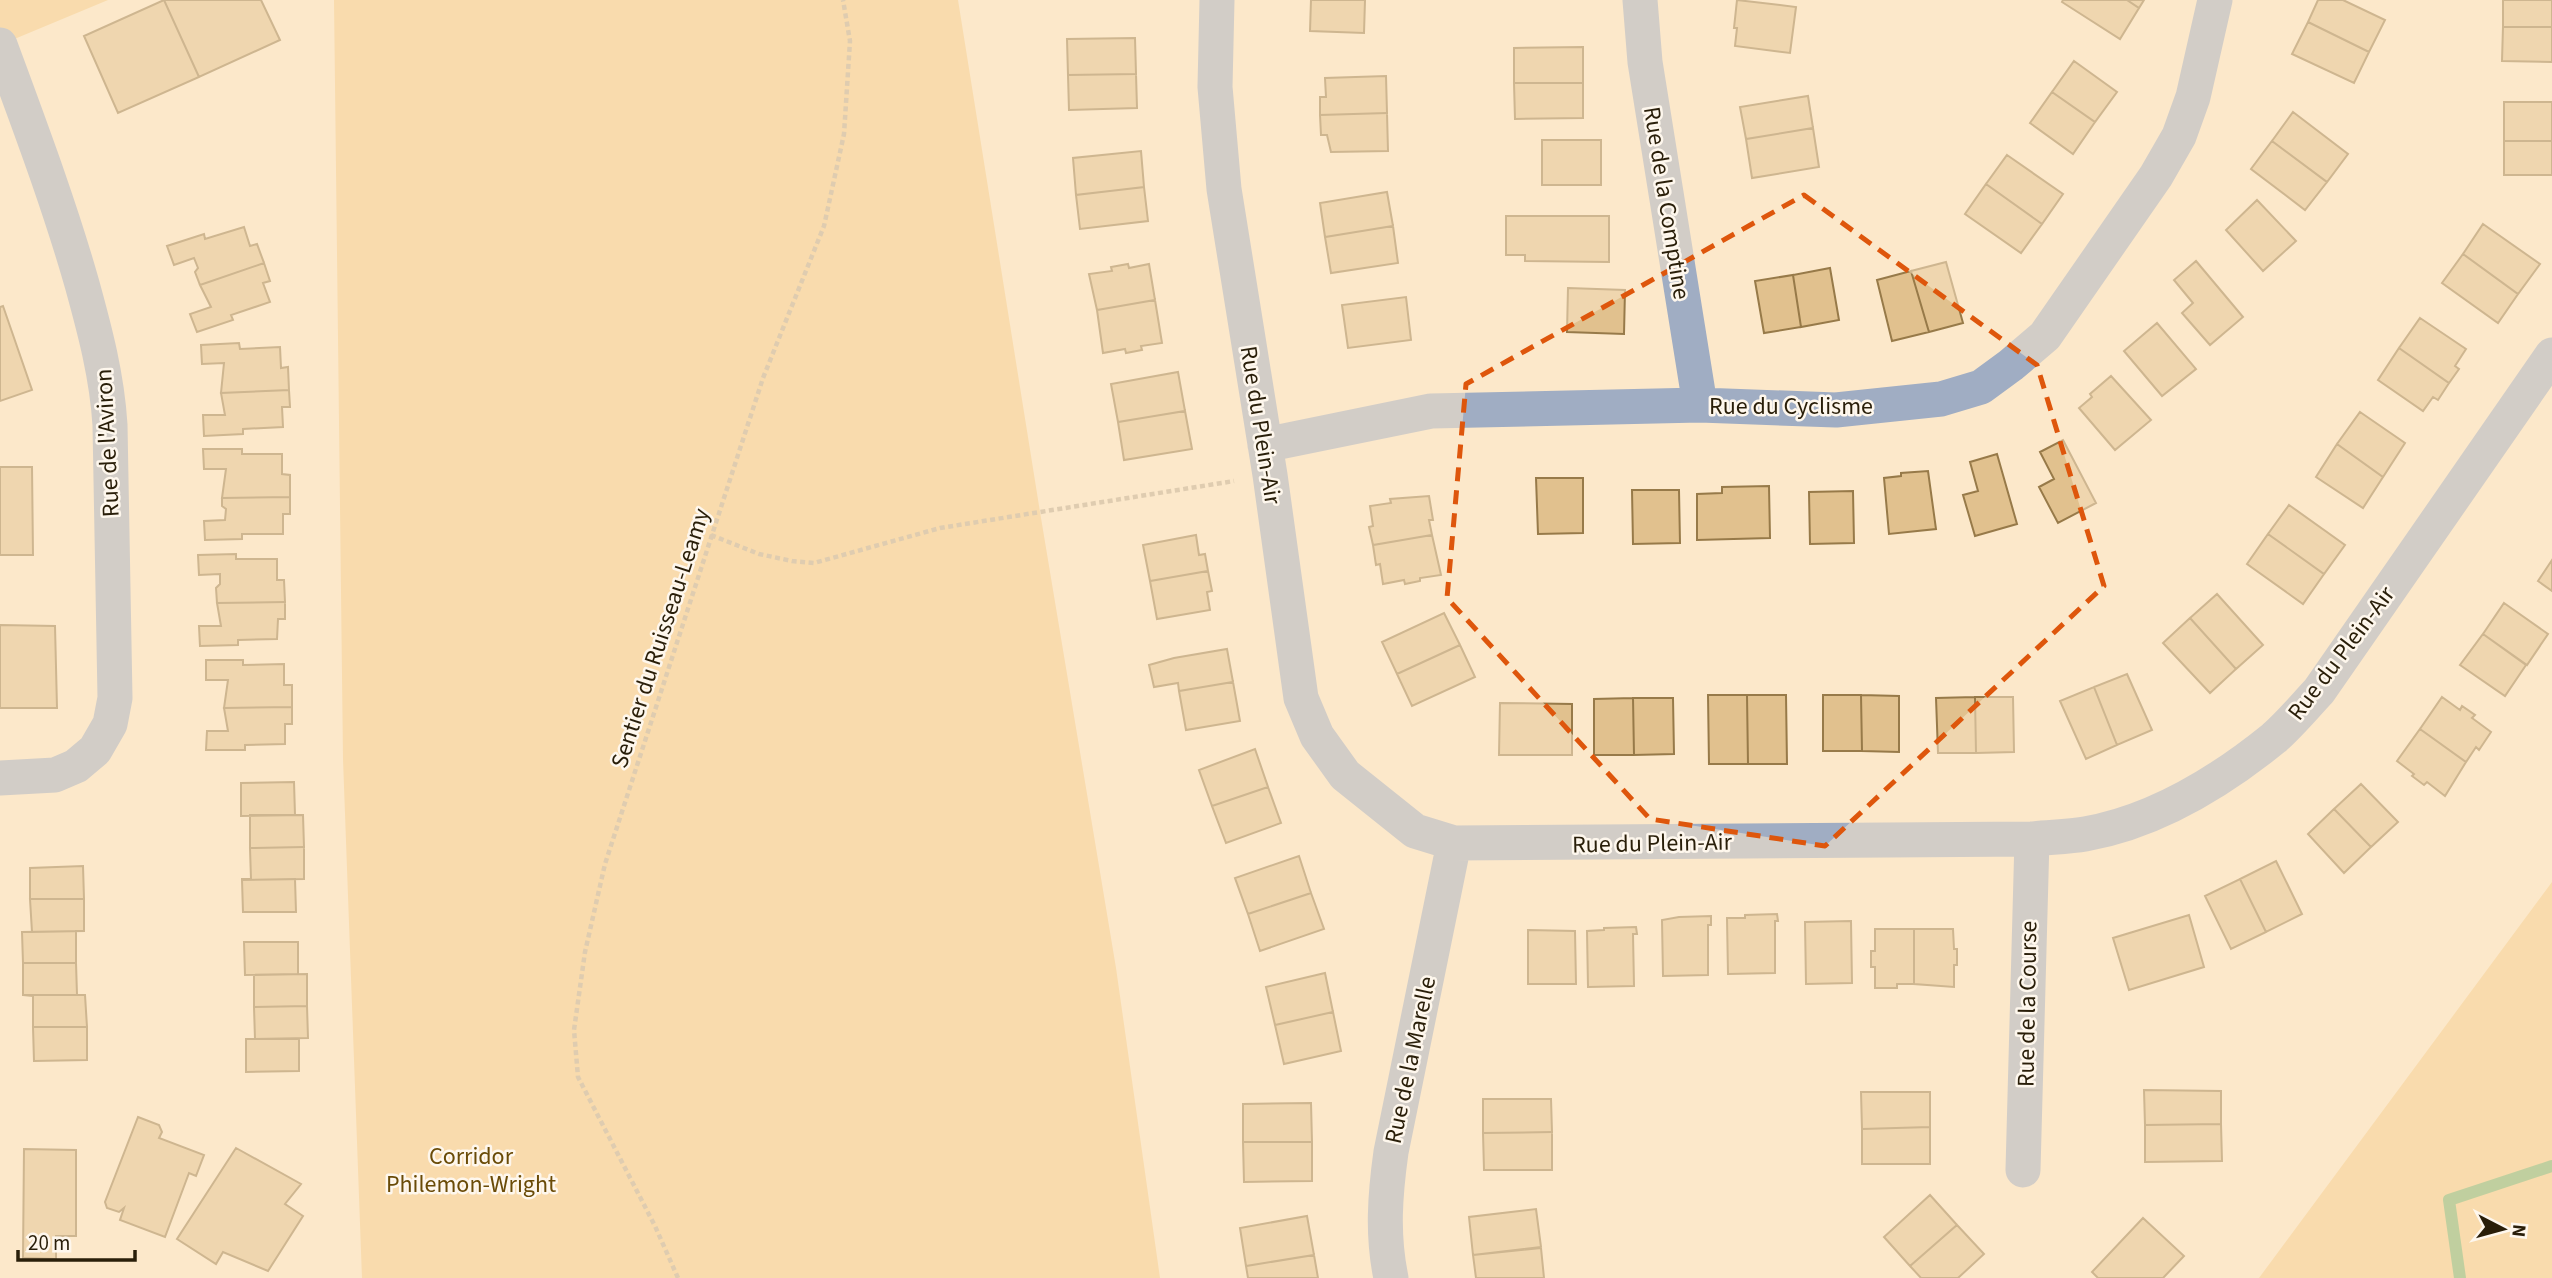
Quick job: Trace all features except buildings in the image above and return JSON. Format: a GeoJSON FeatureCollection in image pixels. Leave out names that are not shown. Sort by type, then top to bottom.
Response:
{"type":"FeatureCollection","features":[{"type":"Feature","properties":{"kind":"street","name":"Rue du Plein-Air"},"geometry":{"type":"LineString","coordinates":[[1217,0],[1215,87],[1224,189],[1301,698],[1317,736],[1345,775],[1415,831],[1454,843],[2032,839],[2086,834],[2139,818],[2190,794],[2232,769],[2276,736],[2319,691],[2552,355]]}},
{"type":"Feature","properties":{"kind":"street","name":"Rue de la Comptine"},"geometry":{"type":"LineString","coordinates":[[1640,0],[1644,62],[1700,405]]}},
{"type":"Feature","properties":{"kind":"street","name":"Rue du Cyclisme"},"geometry":{"type":"LineString","coordinates":[[1267,460],[1431,411],[1700,405],[1836,410],[1892,406],[1941,398],[1981,387],[2045,336],[2156,176],[2179,136],[2193,97],[2216,0]]}},
{"type":"Feature","properties":{"kind":"street","name":"Rue de l'Aviron"},"geometry":{"type":"LineString","coordinates":[[0,45],[64,218],[104,366],[110,425],[116,698],[110,724],[95,750],[76,766],[55,775],[0,778]]}},
{"type":"Feature","properties":{"kind":"street","name":"Rue de la Course"},"geometry":{"type":"LineString","coordinates":[[2023,1170],[2032,839]]}},
{"type":"Feature","properties":{"kind":"street","name":"Rue de la Marelle"},"geometry":{"type":"LineString","coordinates":[[1391,1278],[1385,1251],[1385,1199],[1391,1152],[1454,843]]}},
{"type":"Feature","properties":{"kind":"path","name":"Sentier du Ruisseau-Leamy"},"geometry":{"type":"LineString","coordinates":[[678,1278],[655,1226],[578,1077],[574,1030],[585,952],[605,864],[764,378],[824,226],[844,134],[850,41],[843,0]]}},
{"type":"Feature","properties":{"kind":"path"},"geometry":{"type":"LineString","coordinates":[[711,535],[759,554],[814,563],[940,528],[1267,460]]}},
{"type":"Feature","properties":{"kind":"highlighted area"},"geometry":{"type":"Polygon","coordinates":[[[1804,195],[2037,365],[2104,586],[1825,846],[1650,819],[1447,598],[1466,384],[1804,195]]]}},
{"type":"Feature","properties":{"kind":"green space"},"geometry":{"type":"Polygon","coordinates":[[[0,0],[108,0],[0,45],[0,0]]]}},
{"type":"Feature","properties":{"kind":"green space","name":"Corridor Philemon-Wright"},"geometry":{"type":"Polygon","coordinates":[[[334,0],[958,0],[1116,968],[1160,1278],[362,1278],[343,759],[334,0]]]}},
{"type":"Feature","properties":{"kind":"green space"},"geometry":{"type":"Polygon","coordinates":[[[2552,882],[2552,1278],[2259,1278],[2552,882]]]}},
{"type":"Feature","properties":{"kind":"waterway"},"geometry":{"type":"LineString","coordinates":[[2460,1278],[2449,1200],[2552,1166]]}}]}
